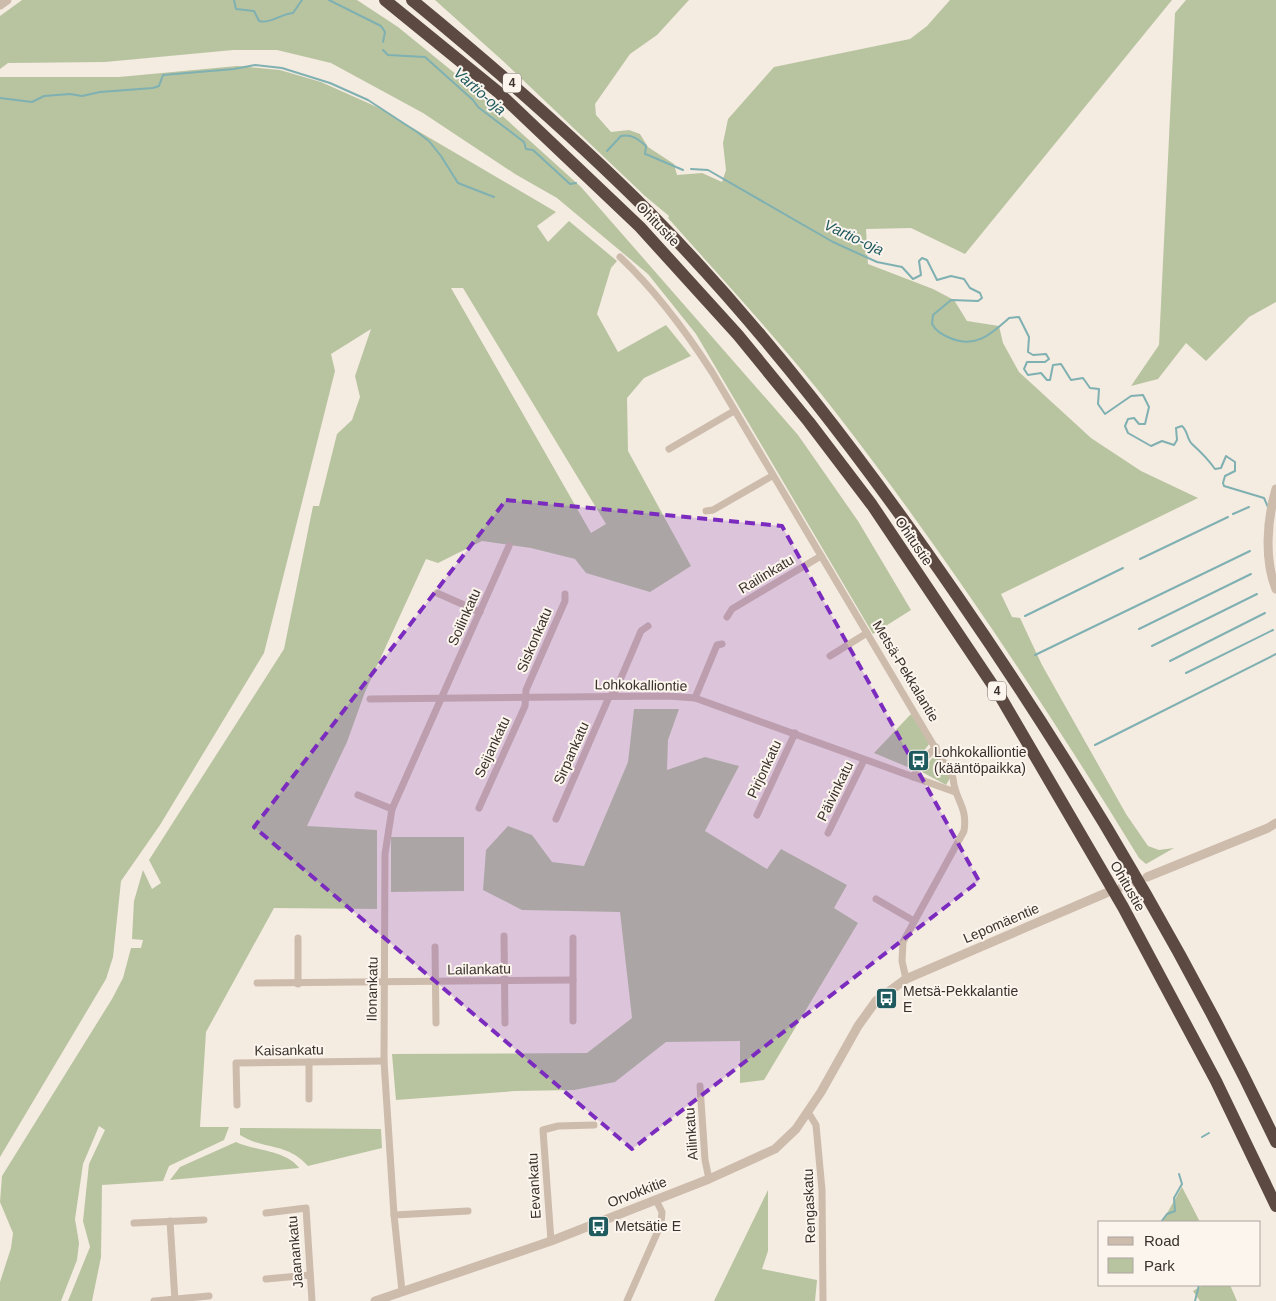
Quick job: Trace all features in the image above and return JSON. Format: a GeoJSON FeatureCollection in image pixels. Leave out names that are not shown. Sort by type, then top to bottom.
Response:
{"type":"FeatureCollection","features":[{"type":"Feature","properties":{"kind":"highway"},"geometry":{"type":"LineString","coordinates":[[374,0],[436,41]]}},
{"type":"Feature","properties":{"kind":"highway","name":"Ohitustie"},"geometry":{"type":"LineString","coordinates":[[385,0],[498,92],[640,227],[738,335],[809,422],[872,505],[1000,696],[1123,906],[1216,1080],[1276,1206]]}},
{"type":"Feature","properties":{"kind":"highway","name":"Ohitustie"},"geometry":{"type":"LineString","coordinates":[[412,0],[560,126],[664,229],[759,334],[893,503],[1043,722],[1148,894],[1245,1076],[1276,1142]]}},
{"type":"Feature","properties":{"kind":"highway"},"geometry":{"type":"LineString","coordinates":[[421,0],[450,32]]}},
{"type":"Feature","properties":{"kind":"street"},"geometry":{"type":"LineString","coordinates":[[0,5],[6,0]]}},
{"type":"Feature","properties":{"kind":"street","name":"Metsä-Pekkalantie"},"geometry":{"type":"LineString","coordinates":[[620,257],[648,284],[692,341],[954,778],[955,792],[963,804],[966,817],[964,831],[903,942],[902,961],[906,978]]}},
{"type":"Feature","properties":{"kind":"street"},"geometry":{"type":"LineString","coordinates":[[669,449],[734,411]]}},
{"type":"Feature","properties":{"kind":"street"},"geometry":{"type":"LineString","coordinates":[[706,511],[713,510],[772,476]]}},
{"type":"Feature","properties":{"kind":"street"},"geometry":{"type":"LineString","coordinates":[[1276,489],[1268,553],[1270,575],[1276,589]]}},
{"type":"Feature","properties":{"kind":"street","name":"Soilinkatu"},"geometry":{"type":"LineString","coordinates":[[442,698],[509,546]]}},
{"type":"Feature","properties":{"kind":"street","name":"Railinkatu"},"geometry":{"type":"LineString","coordinates":[[727,617],[732,609],[821,556]]}},
{"type":"Feature","properties":{"kind":"street"},"geometry":{"type":"LineString","coordinates":[[437,593],[480,612]]}},
{"type":"Feature","properties":{"kind":"street","name":"Siskonkatu"},"geometry":{"type":"LineString","coordinates":[[525,697],[526,690],[564,602],[565,594]]}},
{"type":"Feature","properties":{"kind":"street","name":"Sirpankatu"},"geometry":{"type":"LineString","coordinates":[[556,820],[608,697],[615,692],[641,631],[648,626]]}},
{"type":"Feature","properties":{"kind":"street"},"geometry":{"type":"LineString","coordinates":[[830,656],[867,633]]}},
{"type":"Feature","properties":{"kind":"street"},"geometry":{"type":"LineString","coordinates":[[695,698],[717,645],[722,644]]}},
{"type":"Feature","properties":{"kind":"street","name":"Lohkokalliontie"},"geometry":{"type":"LineString","coordinates":[[370,698],[668,696],[695,698],[955,792]]}},
{"type":"Feature","properties":{"kind":"street","name":"Seijankatu"},"geometry":{"type":"LineString","coordinates":[[479,808],[525,706],[525,697]]}},
{"type":"Feature","properties":{"kind":"street","name":"Ilonankatu"},"geometry":{"type":"LineString","coordinates":[[402,1291],[394,1215],[384,1061],[385,854],[392,809],[442,698]]}},
{"type":"Feature","properties":{"kind":"street","name":"Pirjonkatu"},"geometry":{"type":"LineString","coordinates":[[757,815],[795,734]]}},
{"type":"Feature","properties":{"kind":"street"},"geometry":{"type":"LineString","coordinates":[[913,777],[924,759],[936,747]]}},
{"type":"Feature","properties":{"kind":"street","name":"Päivinkatu"},"geometry":{"type":"LineString","coordinates":[[828,833],[864,760]]}},
{"type":"Feature","properties":{"kind":"street"},"geometry":{"type":"LineString","coordinates":[[358,795],[392,809]]}},
{"type":"Feature","properties":{"kind":"street"},"geometry":{"type":"LineString","coordinates":[[1146,877],[1268,828],[1276,823]]}},
{"type":"Feature","properties":{"kind":"street"},"geometry":{"type":"LineString","coordinates":[[1122,887],[1132,883]]}},
{"type":"Feature","properties":{"kind":"street","name":"Lepomäentie"},"geometry":{"type":"LineString","coordinates":[[906,978],[1106,893]]}},
{"type":"Feature","properties":{"kind":"street"},"geometry":{"type":"LineString","coordinates":[[876,899],[914,921]]}},
{"type":"Feature","properties":{"kind":"street"},"geometry":{"type":"LineString","coordinates":[[504,936],[505,1023]]}},
{"type":"Feature","properties":{"kind":"street"},"geometry":{"type":"LineString","coordinates":[[298,938],[298,984]]}},
{"type":"Feature","properties":{"kind":"street"},"geometry":{"type":"LineString","coordinates":[[572,938],[573,1021]]}},
{"type":"Feature","properties":{"kind":"street"},"geometry":{"type":"LineString","coordinates":[[435,947],[436,1023]]}},
{"type":"Feature","properties":{"kind":"street"},"geometry":{"type":"LineString","coordinates":[[808,1112],[858,1026],[876,1000],[906,978]]}},
{"type":"Feature","properties":{"kind":"street","name":"Lailankatu"},"geometry":{"type":"LineString","coordinates":[[257,984],[573,980]]}},
{"type":"Feature","properties":{"kind":"street","name":"Kaisankatu"},"geometry":{"type":"LineString","coordinates":[[236,1105],[236,1063],[384,1061]]}},
{"type":"Feature","properties":{"kind":"street"},"geometry":{"type":"LineString","coordinates":[[309,1062],[309,1099]]}},
{"type":"Feature","properties":{"kind":"street","name":"Ailinkatu"},"geometry":{"type":"LineString","coordinates":[[700,1086],[705,1160],[709,1179]]}},
{"type":"Feature","properties":{"kind":"street","name":"Orvokkitie"},"geometry":{"type":"LineString","coordinates":[[375,1301],[551,1241],[709,1179],[775,1150],[808,1112]]}},
{"type":"Feature","properties":{"kind":"street","name":"Rengaskatu"},"geometry":{"type":"LineString","coordinates":[[808,1112],[816,1125],[822,1190],[823,1301]]}},
{"type":"Feature","properties":{"kind":"street","name":"Eevankatu"},"geometry":{"type":"LineString","coordinates":[[551,1241],[544,1130],[558,1126],[594,1124]]}},
{"type":"Feature","properties":{"kind":"street"},"geometry":{"type":"LineString","coordinates":[[627,1301],[661,1224],[662,1212],[656,1200]]}},
{"type":"Feature","properties":{"kind":"street","name":"Jaanankatu"},"geometry":{"type":"LineString","coordinates":[[266,1213],[306,1208],[312,1301]]}},
{"type":"Feature","properties":{"kind":"street"},"geometry":{"type":"LineString","coordinates":[[394,1215],[468,1211]]}},
{"type":"Feature","properties":{"kind":"street"},"geometry":{"type":"LineString","coordinates":[[134,1223],[204,1220]]}},
{"type":"Feature","properties":{"kind":"street"},"geometry":{"type":"LineString","coordinates":[[170,1221],[175,1300]]}},
{"type":"Feature","properties":{"kind":"street"},"geometry":{"type":"LineString","coordinates":[[266,1279],[310,1275]]}},
{"type":"Feature","properties":{"kind":"street"},"geometry":{"type":"LineString","coordinates":[[154,1301],[209,1296]]}},
{"type":"Feature","properties":{"kind":"highlighted area"},"geometry":{"type":"Polygon","coordinates":[[[506,500],[782,526],[979,881],[632,1149],[254,827],[506,500]]]}},
{"type":"Feature","properties":{"kind":"green space"},"geometry":{"type":"Polygon","coordinates":[[[22,0],[357,0],[398,27],[457,75],[581,187],[798,435],[858,521],[911,610],[873,634],[696,334],[648,274],[557,198],[515,174],[423,113],[331,63],[277,50],[233,50],[105,62],[8,63],[0,69],[0,16],[22,0]]]}},
{"type":"Feature","properties":{"kind":"green space"},"geometry":{"type":"Polygon","coordinates":[[[435,0],[689,0],[657,35],[630,54],[595,104],[596,115],[611,132],[629,130],[640,134],[648,147],[674,164],[677,175],[702,173],[722,182],[726,170],[723,143],[728,119],[774,67],[910,39],[927,26],[950,0],[1172,0],[965,254],[911,228],[866,229],[868,264],[933,289],[954,300],[967,321],[999,326],[1003,343],[1019,372],[1091,438],[1141,471],[1198,498],[1001,594],[1012,617],[1020,618],[1042,665],[1126,814],[1148,846],[1159,850],[1174,848],[1146,864],[1139,858],[1032,689],[919,524],[840,418],[798,366],[668,218],[669,216],[645,196],[503,61],[435,0]]]}},
{"type":"Feature","properties":{"kind":"green space"},"geometry":{"type":"Polygon","coordinates":[[[1186,0],[1276,0],[1276,302],[1249,317],[1206,361],[1186,343],[1158,379],[1131,386],[1159,345],[1175,13],[1186,0]]]}},
{"type":"Feature","properties":{"kind":"green space"},"geometry":{"type":"Polygon","coordinates":[[[237,66],[280,70],[321,82],[377,107],[556,212],[537,226],[548,242],[569,221],[617,261],[611,268],[597,314],[618,352],[666,325],[691,356],[644,378],[627,398],[628,451],[691,566],[650,592],[586,573],[575,559],[531,548],[482,541],[438,563],[426,559],[365,692],[347,742],[307,826],[377,830],[377,909],[274,908],[206,1032],[200,1127],[229,1127],[224,1140],[169,1166],[163,1181],[102,1185],[101,1257],[92,1301],[68,1301],[90,1247],[83,1221],[89,1164],[105,1130],[99,1126],[83,1164],[75,1219],[79,1243],[77,1260],[61,1301],[0,1301],[0,1282],[11,1248],[13,1233],[0,1202],[2,1176],[112,999],[123,978],[131,948],[141,948],[143,940],[132,939],[134,901],[143,870],[152,889],[161,883],[149,860],[284,649],[313,506],[319,506],[337,434],[352,420],[360,397],[355,376],[371,329],[331,354],[335,371],[264,653],[160,825],[121,881],[113,957],[106,979],[0,1157],[0,77],[119,77],[237,66]],[[451,288],[591,533],[606,524],[463,288],[451,288]]]}},
{"type":"Feature","properties":{"kind":"green space"},"geometry":{"type":"Polygon","coordinates":[[[634,709],[679,709],[668,740],[667,770],[705,757],[739,766],[705,831],[767,869],[781,849],[847,885],[834,908],[858,923],[764,1080],[740,1083],[740,1041],[666,1042],[615,1082],[574,1090],[515,1091],[396,1100],[392,1054],[587,1053],[632,1018],[620,912],[522,910],[483,890],[486,850],[508,826],[532,835],[552,862],[584,866],[628,762],[634,709]]]}},
{"type":"Feature","properties":{"kind":"green space"},"geometry":{"type":"Polygon","coordinates":[[[911,714],[930,743],[910,768],[874,753],[911,714]]]}},
{"type":"Feature","properties":{"kind":"green space"},"geometry":{"type":"Polygon","coordinates":[[[937,757],[950,778],[946,785],[922,772],[932,758],[937,757]]]}},
{"type":"Feature","properties":{"kind":"green space"},"geometry":{"type":"Polygon","coordinates":[[[391,837],[464,837],[464,891],[391,892],[391,837]]]}},
{"type":"Feature","properties":{"kind":"green space"},"geometry":{"type":"Polygon","coordinates":[[[240,1128],[381,1129],[382,1148],[308,1166],[292,1153],[257,1143],[240,1135],[240,1128]]]}},
{"type":"Feature","properties":{"kind":"green space"},"geometry":{"type":"Polygon","coordinates":[[[236,1142],[278,1154],[293,1162],[299,1168],[170,1180],[180,1167],[236,1142]]]}},
{"type":"Feature","properties":{"kind":"green space"},"geometry":{"type":"Polygon","coordinates":[[[1182,1187],[1199,1221],[1163,1221],[1182,1187]]]}},
{"type":"Feature","properties":{"kind":"green space"},"geometry":{"type":"Polygon","coordinates":[[[768,1190],[768,1251],[762,1269],[817,1280],[815,1301],[714,1301],[768,1190]]]}},
{"type":"Feature","properties":{"kind":"green space"},"geometry":{"type":"Polygon","coordinates":[[[1201,1286],[1230,1286],[1237,1301],[1200,1301],[1193,1291],[1201,1286]]]}},
{"type":"Feature","properties":{"kind":"waterway","name":"Vartio-oja"},"geometry":{"type":"LineString","coordinates":[[234,0],[236,9],[254,11],[259,21],[263,22],[293,13],[302,0]]}},
{"type":"Feature","properties":{"kind":"waterway","name":"Vartio-oja"},"geometry":{"type":"LineString","coordinates":[[329,0],[381,26],[385,32],[383,42]]}},
{"type":"Feature","properties":{"kind":"waterway","name":"Vartio-oja"},"geometry":{"type":"LineString","coordinates":[[383,50],[388,55],[425,57],[473,100],[478,107],[524,142],[526,149],[533,150],[570,184],[576,183]]}},
{"type":"Feature","properties":{"kind":"waterway"},"geometry":{"type":"LineString","coordinates":[[0,98],[32,102],[44,96],[70,94],[82,96],[100,92],[153,88],[159,86],[163,75],[234,69],[255,65],[282,68],[330,83],[368,100],[429,141],[458,183],[494,197]]}},
{"type":"Feature","properties":{"kind":"waterway","name":"Vartio-oja"},"geometry":{"type":"LineString","coordinates":[[607,151],[621,136],[632,136],[646,146],[645,154],[683,170]]}},
{"type":"Feature","properties":{"kind":"waterway","name":"Vartio-oja"},"geometry":{"type":"LineString","coordinates":[[691,169],[708,170],[833,242],[877,262],[902,267],[913,279],[921,275],[919,261],[922,258],[927,260],[937,280],[951,276],[964,279],[970,288],[980,293],[982,298],[978,301],[951,300],[933,315],[932,324],[935,329],[947,337],[968,342],[975,341],[989,334],[1009,318],[1019,317],[1029,337],[1028,352],[1033,355],[1046,354],[1049,359],[1045,362],[1027,362],[1024,369],[1028,375],[1041,373],[1047,380],[1050,380],[1053,365],[1061,364],[1071,380],[1083,378],[1090,388],[1099,389],[1098,404],[1105,414],[1131,396],[1143,395],[1149,407],[1145,424],[1139,424],[1134,418],[1128,419],[1125,426],[1128,433],[1151,446],[1162,441],[1174,445],[1177,440],[1176,428],[1182,426],[1190,442],[1215,469],[1221,468],[1226,456],[1235,462],[1235,471],[1225,476],[1224,486],[1264,498],[1268,507]]}},
{"type":"Feature","properties":{"kind":"waterway"},"geometry":{"type":"LineString","coordinates":[[1233,514],[1249,507]]}},
{"type":"Feature","properties":{"kind":"waterway"},"geometry":{"type":"LineString","coordinates":[[1140,559],[1228,517]]}},
{"type":"Feature","properties":{"kind":"waterway"},"geometry":{"type":"LineString","coordinates":[[1035,655],[1250,551]]}},
{"type":"Feature","properties":{"kind":"waterway"},"geometry":{"type":"LineString","coordinates":[[1025,616],[1123,568]]}},
{"type":"Feature","properties":{"kind":"waterway"},"geometry":{"type":"LineString","coordinates":[[1139,629],[1251,574]]}},
{"type":"Feature","properties":{"kind":"waterway"},"geometry":{"type":"LineString","coordinates":[[1152,646],[1257,594]]}},
{"type":"Feature","properties":{"kind":"waterway"},"geometry":{"type":"LineString","coordinates":[[1170,661],[1265,613]]}},
{"type":"Feature","properties":{"kind":"waterway"},"geometry":{"type":"LineString","coordinates":[[1186,673],[1273,630]]}},
{"type":"Feature","properties":{"kind":"waterway"},"geometry":{"type":"LineString","coordinates":[[1095,745],[1276,654]]}},
{"type":"Feature","properties":{"kind":"waterway","name":"Vartio-oja"},"geometry":{"type":"LineString","coordinates":[[1202,1137],[1209,1133]]}},
{"type":"Feature","properties":{"kind":"waterway","name":"Vartio-oja"},"geometry":{"type":"LineString","coordinates":[[1162,1221],[1167,1214],[1175,1211],[1174,1198],[1182,1184],[1179,1174]]}},
{"type":"Feature","properties":{"kind":"waterway","name":"Vartio-oja"},"geometry":{"type":"LineString","coordinates":[[1195,1301],[1199,1286]]}},
{"type":"Feature","properties":{"kind":"place","name":"Lohkokalliontie (kääntöpaikka)"},"geometry":{"type":"Point","coordinates":[918,760]}},
{"type":"Feature","properties":{"kind":"place","name":"Metsä-Pekkalantie E"},"geometry":{"type":"Point","coordinates":[887,999]}},
{"type":"Feature","properties":{"kind":"place","name":"Metsätie E"},"geometry":{"type":"Point","coordinates":[599,1226]}}]}
